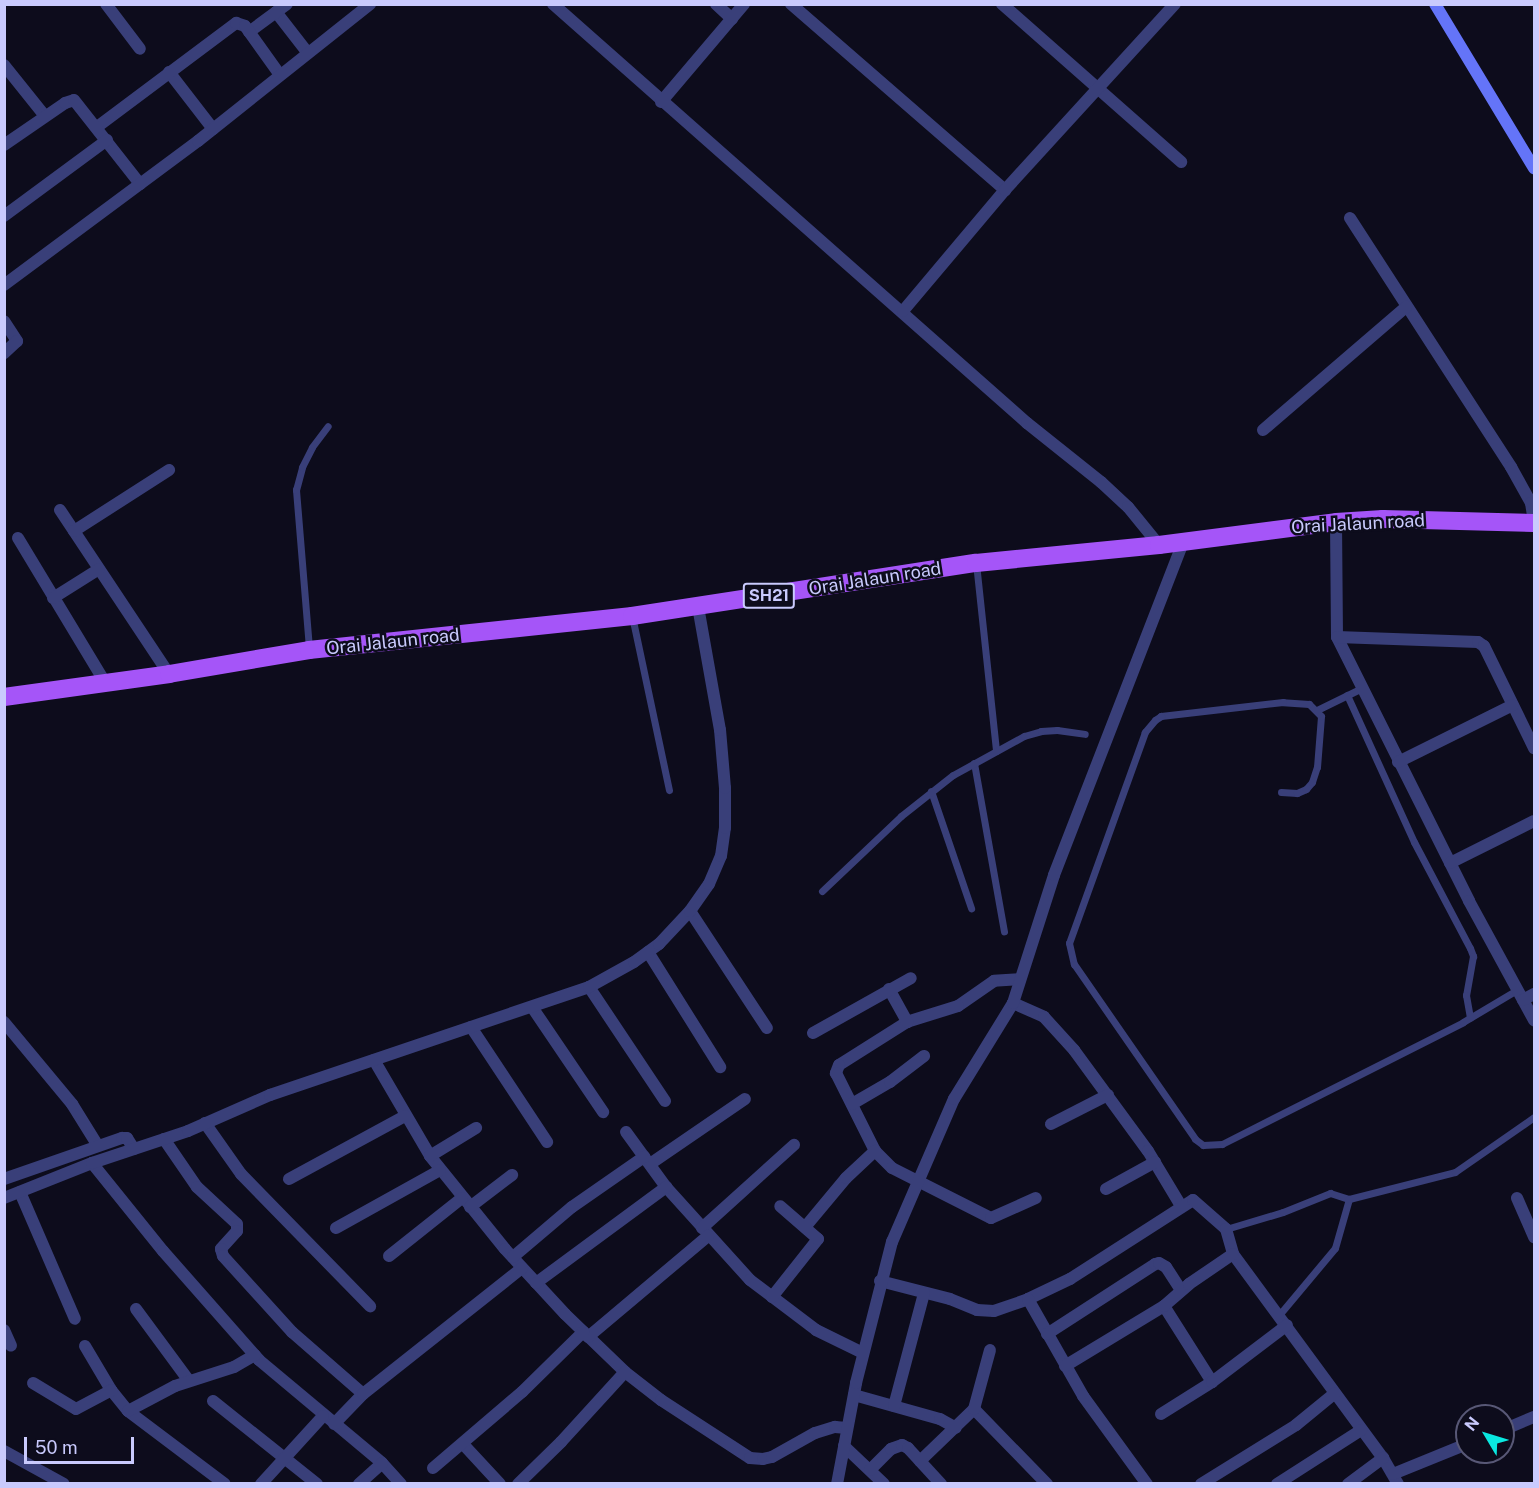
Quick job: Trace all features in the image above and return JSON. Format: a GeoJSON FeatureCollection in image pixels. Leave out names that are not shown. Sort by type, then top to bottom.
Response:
{"type":"FeatureCollection","features":[{"type":"Feature","properties":{"kind":"main road","name":"Orai Jalaun road"},"geometry":{"type":"LineString","coordinates":[[4,697],[106,684],[309,650],[698,607],[976,563],[1159,545],[1336,522],[1383,519],[1534,522]]}},
{"type":"Feature","properties":{"kind":"street"},"geometry":{"type":"LineString","coordinates":[[105,4],[140,49]]}},
{"type":"Feature","properties":{"kind":"street"},"geometry":{"type":"LineString","coordinates":[[249,32],[287,4]]}},
{"type":"Feature","properties":{"kind":"street"},"geometry":{"type":"LineString","coordinates":[[348,4],[356,15]]}},
{"type":"Feature","properties":{"kind":"street"},"geometry":{"type":"LineString","coordinates":[[4,285],[213,129],[370,4]]}},
{"type":"Feature","properties":{"kind":"street"},"geometry":{"type":"LineString","coordinates":[[553,4],[661,102],[903,311],[1027,423],[1101,482],[1128,507],[1159,545]]}},
{"type":"Feature","properties":{"kind":"street"},"geometry":{"type":"LineString","coordinates":[[716,4],[732,19]]}},
{"type":"Feature","properties":{"kind":"street"},"geometry":{"type":"LineString","coordinates":[[661,102],[744,4]]}},
{"type":"Feature","properties":{"kind":"street"},"geometry":{"type":"LineString","coordinates":[[791,4],[1005,190]]}},
{"type":"Feature","properties":{"kind":"street"},"geometry":{"type":"LineString","coordinates":[[1002,4],[1181,162]]}},
{"type":"Feature","properties":{"kind":"street"},"geometry":{"type":"LineString","coordinates":[[903,311],[1005,190],[1175,4]]}},
{"type":"Feature","properties":{"kind":"street"},"geometry":{"type":"LineString","coordinates":[[1436,4],[1533,161]]}},
{"type":"Feature","properties":{"kind":"street"},"geometry":{"type":"LineString","coordinates":[[276,12],[307,52]]}},
{"type":"Feature","properties":{"kind":"street"},"geometry":{"type":"LineString","coordinates":[[97,128],[232,24],[240,23],[249,32],[280,75]]}},
{"type":"Feature","properties":{"kind":"street"},"geometry":{"type":"LineString","coordinates":[[4,65],[45,116]]}},
{"type":"Feature","properties":{"kind":"street"},"geometry":{"type":"LineString","coordinates":[[169,72],[213,129]]}},
{"type":"Feature","properties":{"kind":"street"},"geometry":{"type":"LineString","coordinates":[[4,145],[69,100],[74,100],[140,184]]}},
{"type":"Feature","properties":{"kind":"street"},"geometry":{"type":"LineString","coordinates":[[4,216],[107,140]]}},
{"type":"Feature","properties":{"kind":"street"},"geometry":{"type":"LineString","coordinates":[[1350,218],[1511,467],[1531,502],[1534,522]]}},
{"type":"Feature","properties":{"kind":"street"},"geometry":{"type":"LineString","coordinates":[[1263,430],[1406,306]]}},
{"type":"Feature","properties":{"kind":"street"},"geometry":{"type":"LineString","coordinates":[[4,321],[16,341],[4,353]]}},
{"type":"Feature","properties":{"kind":"street"},"geometry":{"type":"LineString","coordinates":[[74,531],[169,470]]}},
{"type":"Feature","properties":{"kind":"street"},"geometry":{"type":"LineString","coordinates":[[60,510],[169,674]]}},
{"type":"Feature","properties":{"kind":"street"},"geometry":{"type":"LineString","coordinates":[[1336,522],[1337,637],[1398,762],[1534,1020]]}},
{"type":"Feature","properties":{"kind":"street"},"geometry":{"type":"LineString","coordinates":[[18,538],[106,684]]}},
{"type":"Feature","properties":{"kind":"street"},"geometry":{"type":"LineString","coordinates":[[837,1484],[863,1353],[892,1242],[954,1099],[1013,1003],[1054,875],[1184,540]]}},
{"type":"Feature","properties":{"kind":"street"},"geometry":{"type":"LineString","coordinates":[[53,598],[99,570]]}},
{"type":"Feature","properties":{"kind":"street"},"geometry":{"type":"LineString","coordinates":[[4,1179],[98,1146],[164,1139],[270,1095],[589,987],[648,952],[690,911],[709,884],[721,856],[725,828],[725,788],[720,730],[698,607]]}},
{"type":"Feature","properties":{"kind":"street"},"geometry":{"type":"LineString","coordinates":[[1337,637],[1478,642],[1484,646],[1534,748]]}},
{"type":"Feature","properties":{"kind":"street"},"geometry":{"type":"LineString","coordinates":[[1398,762],[1513,705]]}},
{"type":"Feature","properties":{"kind":"street"},"geometry":{"type":"LineString","coordinates":[[1450,863],[1534,821]]}},
{"type":"Feature","properties":{"kind":"street"},"geometry":{"type":"LineString","coordinates":[[690,911],[767,1028]]}},
{"type":"Feature","properties":{"kind":"street"},"geometry":{"type":"LineString","coordinates":[[648,952],[720,1067]]}},
{"type":"Feature","properties":{"kind":"street"},"geometry":{"type":"LineString","coordinates":[[813,1033],[911,978]]}},
{"type":"Feature","properties":{"kind":"street"},"geometry":{"type":"LineString","coordinates":[[1020,979],[994,981],[958,1006],[907,1022],[836,1069],[837,1077],[875,1151],[892,1168],[991,1218],[1035,1198]]}},
{"type":"Feature","properties":{"kind":"street"},"geometry":{"type":"LineString","coordinates":[[589,987],[665,1101]]}},
{"type":"Feature","properties":{"kind":"street"},"geometry":{"type":"LineString","coordinates":[[889,989],[907,1022]]}},
{"type":"Feature","properties":{"kind":"street"},"geometry":{"type":"LineString","coordinates":[[1520,995],[1534,994]]}},
{"type":"Feature","properties":{"kind":"street"},"geometry":{"type":"LineString","coordinates":[[1013,1003],[1044,1017],[1055,1028],[1108,1095],[1155,1162],[1181,1206]]}},
{"type":"Feature","properties":{"kind":"street"},"geometry":{"type":"LineString","coordinates":[[532,1007],[603,1112]]}},
{"type":"Feature","properties":{"kind":"street"},"geometry":{"type":"LineString","coordinates":[[4,1022],[72,1104],[98,1146]]}},
{"type":"Feature","properties":{"kind":"street"},"geometry":{"type":"LineString","coordinates":[[471,1028],[547,1142]]}},
{"type":"Feature","properties":{"kind":"street"},"geometry":{"type":"LineString","coordinates":[[852,1104],[890,1082],[924,1056]]}},
{"type":"Feature","properties":{"kind":"street"},"geometry":{"type":"LineString","coordinates":[[374,1060],[430,1156],[466,1203],[536,1283],[625,1372],[691,1422],[750,1458],[763,1459],[815,1433],[835,1427],[847,1428]]}},
{"type":"Feature","properties":{"kind":"street"},"geometry":{"type":"LineString","coordinates":[[1051,1124],[1108,1095]]}},
{"type":"Feature","properties":{"kind":"street"},"geometry":{"type":"LineString","coordinates":[[513,1257],[572,1207],[745,1099]]}},
{"type":"Feature","properties":{"kind":"street"},"geometry":{"type":"LineString","coordinates":[[289,1179],[405,1116]]}},
{"type":"Feature","properties":{"kind":"street"},"geometry":{"type":"LineString","coordinates":[[205,1123],[221,1149],[254,1189],[370,1305]]}},
{"type":"Feature","properties":{"kind":"street"},"geometry":{"type":"LineString","coordinates":[[430,1156],[476,1128]]}},
{"type":"Feature","properties":{"kind":"street"},"geometry":{"type":"LineString","coordinates":[[626,1132],[666,1187],[750,1280],[816,1330],[863,1353]]}},
{"type":"Feature","properties":{"kind":"street"},"geometry":{"type":"LineString","coordinates":[[164,1139],[197,1187],[237,1224],[237,1231],[220,1249],[223,1256],[292,1332],[363,1394]]}},
{"type":"Feature","properties":{"kind":"street"},"geometry":{"type":"LineString","coordinates":[[4,1198],[92,1163],[131,1143]]}},
{"type":"Feature","properties":{"kind":"street"},"geometry":{"type":"LineString","coordinates":[[433,1468],[705,1232],[794,1145]]}},
{"type":"Feature","properties":{"kind":"street"},"geometry":{"type":"LineString","coordinates":[[806,1226],[846,1178],[875,1151]]}},
{"type":"Feature","properties":{"kind":"street"},"geometry":{"type":"LineString","coordinates":[[1106,1189],[1155,1162]]}},
{"type":"Feature","properties":{"kind":"street"},"geometry":{"type":"LineString","coordinates":[[92,1163],[163,1251],[255,1355],[323,1416],[382,1463],[401,1484]]}},
{"type":"Feature","properties":{"kind":"street"},"geometry":{"type":"LineString","coordinates":[[336,1228],[440,1170]]}},
{"type":"Feature","properties":{"kind":"street"},"geometry":{"type":"LineString","coordinates":[[390,1256],[466,1203],[512,1175]]}},
{"type":"Feature","properties":{"kind":"street"},"geometry":{"type":"LineString","coordinates":[[536,1283],[666,1187]]}},
{"type":"Feature","properties":{"kind":"street"},"geometry":{"type":"LineString","coordinates":[[20,1192],[75,1319]]}},
{"type":"Feature","properties":{"kind":"street"},"geometry":{"type":"LineString","coordinates":[[1517,1198],[1534,1237]]}},
{"type":"Feature","properties":{"kind":"street"},"geometry":{"type":"LineString","coordinates":[[880,1281],[986,1311],[994,1311],[1028,1299],[1107,1257],[1181,1206],[1190,1201],[1196,1201],[1226,1229],[1233,1254],[1396,1479],[1455,1450]]}},
{"type":"Feature","properties":{"kind":"street"},"geometry":{"type":"LineString","coordinates":[[772,1298],[817,1242],[817,1236],[780,1206]]}},
{"type":"Feature","properties":{"kind":"street"},"geometry":{"type":"LineString","coordinates":[[1065,1366],[1164,1306],[1181,1290],[1233,1254]]}},
{"type":"Feature","properties":{"kind":"street"},"geometry":{"type":"LineString","coordinates":[[1047,1334],[1155,1264],[1166,1267],[1181,1290]]}},
{"type":"Feature","properties":{"kind":"street"},"geometry":{"type":"LineString","coordinates":[[334,1424],[363,1394],[522,1268]]}},
{"type":"Feature","properties":{"kind":"street"},"geometry":{"type":"LineString","coordinates":[[894,1406],[924,1293]]}},
{"type":"Feature","properties":{"kind":"street"},"geometry":{"type":"LineString","coordinates":[[1028,1299],[1083,1396],[1147,1484]]}},
{"type":"Feature","properties":{"kind":"street"},"geometry":{"type":"LineString","coordinates":[[1164,1306],[1212,1382]]}},
{"type":"Feature","properties":{"kind":"street"},"geometry":{"type":"LineString","coordinates":[[136,1309],[189,1381]]}},
{"type":"Feature","properties":{"kind":"street"},"geometry":{"type":"LineString","coordinates":[[1161,1414],[1212,1382],[1283,1320]]}},
{"type":"Feature","properties":{"kind":"street"},"geometry":{"type":"LineString","coordinates":[[4,1330],[11,1346]]}},
{"type":"Feature","properties":{"kind":"street"},"geometry":{"type":"LineString","coordinates":[[86,1346],[111,1390],[128,1411],[225,1484]]}},
{"type":"Feature","properties":{"kind":"street"},"geometry":{"type":"LineString","coordinates":[[920,1461],[974,1409],[990,1350]]}},
{"type":"Feature","properties":{"kind":"street"},"geometry":{"type":"LineString","coordinates":[[128,1411],[189,1381],[234,1367],[255,1355]]}},
{"type":"Feature","properties":{"kind":"street"},"geometry":{"type":"LineString","coordinates":[[518,1484],[561,1442],[625,1372]]}},
{"type":"Feature","properties":{"kind":"street"},"geometry":{"type":"LineString","coordinates":[[33,1383],[76,1409],[111,1390]]}},
{"type":"Feature","properties":{"kind":"street"},"geometry":{"type":"LineString","coordinates":[[1201,1484],[1296,1425],[1335,1393]]}},
{"type":"Feature","properties":{"kind":"street"},"geometry":{"type":"LineString","coordinates":[[854,1395],[940,1419],[956,1428]]}},
{"type":"Feature","properties":{"kind":"street"},"geometry":{"type":"LineString","coordinates":[[213,1401],[317,1484]]}},
{"type":"Feature","properties":{"kind":"street"},"geometry":{"type":"LineString","coordinates":[[974,1409],[1047,1484]]}},
{"type":"Feature","properties":{"kind":"street"},"geometry":{"type":"LineString","coordinates":[[261,1484],[323,1416]]}},
{"type":"Feature","properties":{"kind":"street"},"geometry":{"type":"LineString","coordinates":[[1515,1425],[1534,1417]]}},
{"type":"Feature","properties":{"kind":"street"},"geometry":{"type":"LineString","coordinates":[[1277,1484],[1361,1430]]}},
{"type":"Feature","properties":{"kind":"street"},"geometry":{"type":"LineString","coordinates":[[463,1444],[500,1484]]}},
{"type":"Feature","properties":{"kind":"street"},"geometry":{"type":"LineString","coordinates":[[870,1470],[896,1445],[908,1448],[941,1484]]}},
{"type":"Feature","properties":{"kind":"street"},"geometry":{"type":"LineString","coordinates":[[844,1446],[884,1484]]}},
{"type":"Feature","properties":{"kind":"street"},"geometry":{"type":"LineString","coordinates":[[4,1451],[64,1484]]}},
{"type":"Feature","properties":{"kind":"street"},"geometry":{"type":"LineString","coordinates":[[1348,1484],[1383,1458]]}},
{"type":"Feature","properties":{"kind":"street"},"geometry":{"type":"LineString","coordinates":[[359,1484],[382,1463]]}},
{"type":"Feature","properties":{"kind":"lane"},"geometry":{"type":"LineString","coordinates":[[309,650],[296,490],[302,467],[312,447],[328,426]]}},
{"type":"Feature","properties":{"kind":"lane"},"geometry":{"type":"LineString","coordinates":[[976,563],[996,751]]}},
{"type":"Feature","properties":{"kind":"lane"},"geometry":{"type":"LineString","coordinates":[[632,616],[669,790]]}},
{"type":"Feature","properties":{"kind":"lane"},"geometry":{"type":"LineString","coordinates":[[1317,710],[1362,688]]}},
{"type":"Feature","properties":{"kind":"lane"},"geometry":{"type":"LineString","coordinates":[[1347,695],[1414,842],[1470,948],[1473,956],[1466,995],[1470,1018]]}},
{"type":"Feature","properties":{"kind":"lane"},"geometry":{"type":"LineString","coordinates":[[1281,792],[1297,793],[1306,789],[1312,782],[1317,767],[1321,726],[1317,710],[1301,701],[1161,716],[1149,725],[1069,942],[1074,964],[1195,1139],[1203,1145],[1222,1144],[1520,995]]}},
{"type":"Feature","properties":{"kind":"lane"},"geometry":{"type":"LineString","coordinates":[[822,891],[931,791],[974,763],[1024,736],[1041,731],[1056,730],[1085,734]]}},
{"type":"Feature","properties":{"kind":"lane"},"geometry":{"type":"LineString","coordinates":[[974,763],[1004,931]]}},
{"type":"Feature","properties":{"kind":"lane"},"geometry":{"type":"LineString","coordinates":[[931,791],[971,908]]}},
{"type":"Feature","properties":{"kind":"lane"},"geometry":{"type":"LineString","coordinates":[[1226,1229],[1283,1212],[1329,1192],[1349,1199],[1455,1172],[1534,1117]]}},
{"type":"Feature","properties":{"kind":"lane"},"geometry":{"type":"LineString","coordinates":[[1283,1320],[1335,1248],[1349,1199]]}}]}
